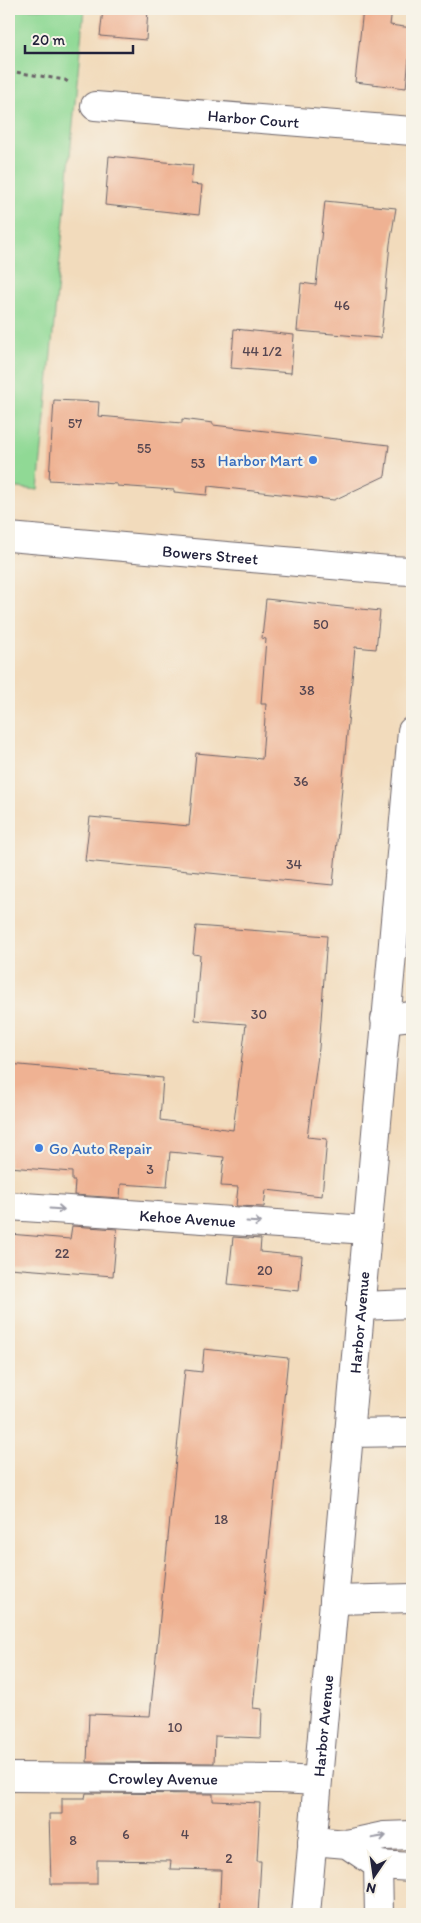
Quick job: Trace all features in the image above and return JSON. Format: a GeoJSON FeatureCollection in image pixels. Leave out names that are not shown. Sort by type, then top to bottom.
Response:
{"type":"FeatureCollection","features":[{"type":"Feature","properties":{"kind":"street","name":"Harbor Court"},"geometry":{"type":"LineString","coordinates":[[95,106],[412,132]]}},
{"type":"Feature","properties":{"kind":"street","name":"Bowers Street"},"geometry":{"type":"LineString","coordinates":[[9,537],[412,571]]}},
{"type":"Feature","properties":{"kind":"street","name":"Harbor Avenue"},"geometry":{"type":"LineString","coordinates":[[306,1914],[412,731]]}},
{"type":"Feature","properties":{"kind":"street"},"geometry":{"type":"LineString","coordinates":[[385,1019],[412,1016]]}},
{"type":"Feature","properties":{"kind":"street","name":"Kehoe Avenue"},"geometry":{"type":"LineString","coordinates":[[9,1206],[367,1230]]}},
{"type":"Feature","properties":{"kind":"street"},"geometry":{"type":"LineString","coordinates":[[360,1306],[412,1304]]}},
{"type":"Feature","properties":{"kind":"street"},"geometry":{"type":"LineString","coordinates":[[348,1433],[412,1432]]}},
{"type":"Feature","properties":{"kind":"street"},"geometry":{"type":"LineString","coordinates":[[334,1600],[412,1598]]}},
{"type":"Feature","properties":{"kind":"street","name":"Crowley Avenue"},"geometry":{"type":"LineString","coordinates":[[9,1777],[317,1781]]}},
{"type":"Feature","properties":{"kind":"street"},"geometry":{"type":"LineString","coordinates":[[312,1841],[347,1844],[384,1836],[412,1835]]}},
{"type":"Feature","properties":{"kind":"street"},"geometry":{"type":"LineString","coordinates":[[347,1844],[378,1865],[412,1868]]}},
{"type":"Feature","properties":{"kind":"street"},"geometry":{"type":"LineString","coordinates":[[378,1865],[379,1914]]}},
{"type":"Feature","properties":{"kind":"path"},"geometry":{"type":"LineString","coordinates":[[9,71],[66,80],[95,106]]}},
{"type":"Feature","properties":{"kind":"green space"},"geometry":{"type":"Polygon","coordinates":[[[9,9],[84,9],[38,490],[9,487],[9,9]]]}},
{"type":"Feature","properties":{"kind":"building"},"geometry":{"type":"Polygon","coordinates":[[[103,9],[148,9],[146,40],[100,36],[103,9]]]}},
{"type":"Feature","properties":{"kind":"building"},"geometry":{"type":"Polygon","coordinates":[[[363,9],[392,9],[390,25],[412,28],[406,88],[355,82],[363,9]]]}},
{"type":"Feature","properties":{"kind":"building"},"geometry":{"type":"Polygon","coordinates":[[[109,156],[193,165],[191,184],[202,185],[199,215],[105,205],[109,156]]]}},
{"type":"Feature","properties":{"kind":"building"},"geometry":{"type":"Polygon","coordinates":[[[325,201],[396,208],[390,244],[381,338],[297,331],[301,283],[316,285],[325,201]]]}},
{"type":"Feature","properties":{"kind":"building"},"geometry":{"type":"Polygon","coordinates":[[[234,329],[294,335],[291,373],[231,368],[234,329]]]}},
{"type":"Feature","properties":{"kind":"building"},"geometry":{"type":"Polygon","coordinates":[[[54,400],[99,402],[98,416],[182,423],[182,419],[213,423],[213,425],[389,445],[385,476],[334,500],[208,486],[207,495],[174,492],[174,490],[117,486],[117,484],[49,480],[54,400]]]}},
{"type":"Feature","properties":{"kind":"building"},"geometry":{"type":"Polygon","coordinates":[[[266,599],[380,611],[376,649],[355,647],[333,885],[85,861],[90,817],[189,826],[196,753],[262,759],[266,704],[261,704],[266,639],[262,638],[266,599]]]}},
{"type":"Feature","properties":{"kind":"building"},"geometry":{"type":"Polygon","coordinates":[[[196,926],[327,936],[319,1048],[307,1137],[327,1139],[322,1196],[266,1190],[264,1207],[236,1206],[238,1187],[221,1186],[224,1157],[170,1152],[167,1187],[121,1184],[120,1198],[74,1195],[75,1181],[72,1181],[72,1172],[9,1167],[9,1064],[163,1078],[160,1120],[233,1130],[246,1024],[195,1020],[200,955],[193,954],[196,926]]]}},
{"type":"Feature","properties":{"kind":"building"},"geometry":{"type":"Polygon","coordinates":[[[72,1226],[117,1229],[113,1276],[9,1268],[9,1234],[70,1239],[72,1226]]]}},
{"type":"Feature","properties":{"kind":"building"},"geometry":{"type":"Polygon","coordinates":[[[233,1237],[261,1239],[260,1252],[302,1256],[299,1291],[228,1284],[233,1237]]]}},
{"type":"Feature","properties":{"kind":"building"},"geometry":{"type":"Polygon","coordinates":[[[204,1349],[288,1358],[253,1708],[262,1709],[261,1738],[215,1736],[214,1763],[87,1762],[89,1714],[150,1716],[185,1370],[202,1372],[204,1349]]]}},
{"type":"Feature","properties":{"kind":"building"},"geometry":{"type":"Polygon","coordinates":[[[86,1793],[213,1794],[213,1801],[260,1803],[257,1861],[261,1861],[258,1914],[219,1914],[221,1870],[170,1869],[171,1861],[97,1860],[97,1884],[51,1884],[49,1814],[62,1814],[62,1798],[85,1798],[86,1793]]]}},
{"type":"Feature","properties":{"kind":"place","name":"Harbor Mart"},"geometry":{"type":"Point","coordinates":[313,460]}},
{"type":"Feature","properties":{"kind":"place","name":"Go Auto Repair"},"geometry":{"type":"Point","coordinates":[39,1148]}}]}
